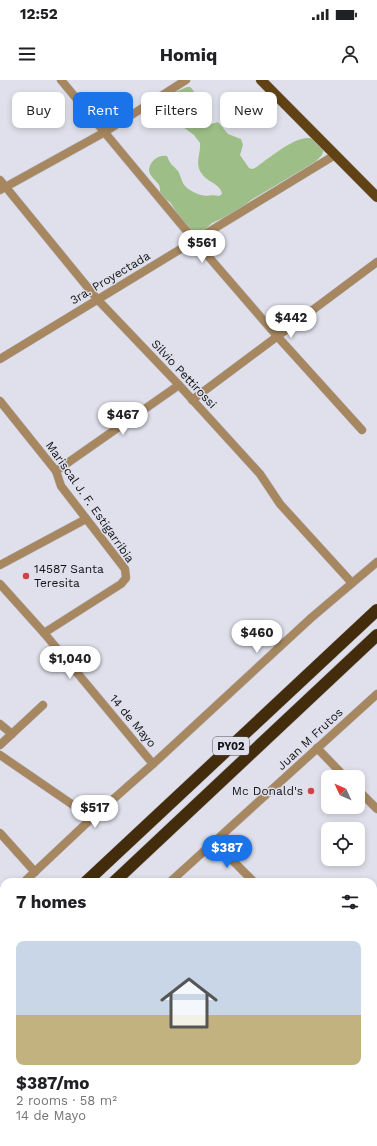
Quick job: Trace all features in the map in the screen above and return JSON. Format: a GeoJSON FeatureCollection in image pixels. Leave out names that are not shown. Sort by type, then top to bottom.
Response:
{"type":"FeatureCollection","features":[{"type":"Feature","properties":{"kind":"highway","name":"PY02"},"geometry":{"type":"LineString","coordinates":[[90,878],[377,610]]}},
{"type":"Feature","properties":{"kind":"highway","name":"PY02"},"geometry":{"type":"LineString","coordinates":[[118,878],[377,635]]}},
{"type":"Feature","properties":{"kind":"main road"},"geometry":{"type":"LineString","coordinates":[[261,80],[377,197]]}},
{"type":"Feature","properties":{"kind":"street"},"geometry":{"type":"LineString","coordinates":[[61,80],[195,241],[277,336],[362,430]]}},
{"type":"Feature","properties":{"kind":"street"},"geometry":{"type":"LineString","coordinates":[[3,189],[105,132],[186,80]]}},
{"type":"Feature","properties":{"kind":"street","name":"3ra. Proyectada"},"geometry":{"type":"LineString","coordinates":[[0,359],[335,155]]}},
{"type":"Feature","properties":{"kind":"street","name":"Silvio Pettirossi"},"geometry":{"type":"LineString","coordinates":[[0,180],[3,189],[98,300],[179,385],[260,474],[280,504],[352,584]]}},
{"type":"Feature","properties":{"kind":"street"},"geometry":{"type":"LineString","coordinates":[[192,400],[377,262]]}},
{"type":"Feature","properties":{"kind":"street"},"geometry":{"type":"LineString","coordinates":[[56,471],[179,385]]}},
{"type":"Feature","properties":{"kind":"street","name":"Mariscal J. F. Estigarribia"},"geometry":{"type":"LineString","coordinates":[[0,401],[56,471],[61,486],[125,569],[126,578],[121,584],[44,633]]}},
{"type":"Feature","properties":{"kind":"street"},"geometry":{"type":"LineString","coordinates":[[0,565],[86,518]]}},
{"type":"Feature","properties":{"kind":"street"},"geometry":{"type":"LineString","coordinates":[[28,878],[311,618],[377,562]]}},
{"type":"Feature","properties":{"kind":"street","name":"14 de Mayo"},"geometry":{"type":"LineString","coordinates":[[0,584],[44,633],[154,764]]}},
{"type":"Feature","properties":{"kind":"street","name":"Juan M Frutos"},"geometry":{"type":"LineString","coordinates":[[174,878],[377,694]]}},
{"type":"Feature","properties":{"kind":"street"},"geometry":{"type":"LineString","coordinates":[[0,745],[43,705]]}},
{"type":"Feature","properties":{"kind":"street"},"geometry":{"type":"LineString","coordinates":[[0,724],[12,734]]}},
{"type":"Feature","properties":{"kind":"street"},"geometry":{"type":"LineString","coordinates":[[317,748],[338,770]]}},
{"type":"Feature","properties":{"kind":"street"},"geometry":{"type":"LineString","coordinates":[[0,755],[92,818]]}},
{"type":"Feature","properties":{"kind":"street"},"geometry":{"type":"LineString","coordinates":[[365,797],[377,809]]}},
{"type":"Feature","properties":{"kind":"street"},"geometry":{"type":"LineString","coordinates":[[0,834],[35,872]]}},
{"type":"Feature","properties":{"kind":"street"},"geometry":{"type":"LineString","coordinates":[[214,842],[250,878]]}},
{"type":"Feature","properties":{"kind":"green space"},"geometry":{"type":"Polygon","coordinates":[[[190,87],[194,92],[176,92],[190,87]]]}},
{"type":"Feature","properties":{"kind":"green space"},"geometry":{"type":"Polygon","coordinates":[[[218,122],[220,128],[223,128],[228,134],[241,139],[243,145],[240,155],[249,168],[252,169],[293,142],[302,139],[309,138],[315,140],[324,149],[322,155],[315,162],[251,200],[238,211],[212,223],[196,238],[170,202],[162,197],[159,185],[151,176],[149,171],[151,163],[155,159],[161,156],[167,156],[178,171],[184,185],[188,189],[203,196],[219,196],[222,194],[217,185],[204,177],[198,166],[200,143],[194,135],[184,128],[212,128],[212,124],[218,122]]]}},
{"type":"Feature","properties":{"kind":"place","name":"14587 Santa Teresita"},"geometry":{"type":"Point","coordinates":[26,576]}},
{"type":"Feature","properties":{"kind":"place","name":"Mc Donald's"},"geometry":{"type":"Point","coordinates":[311,791]}}]}
